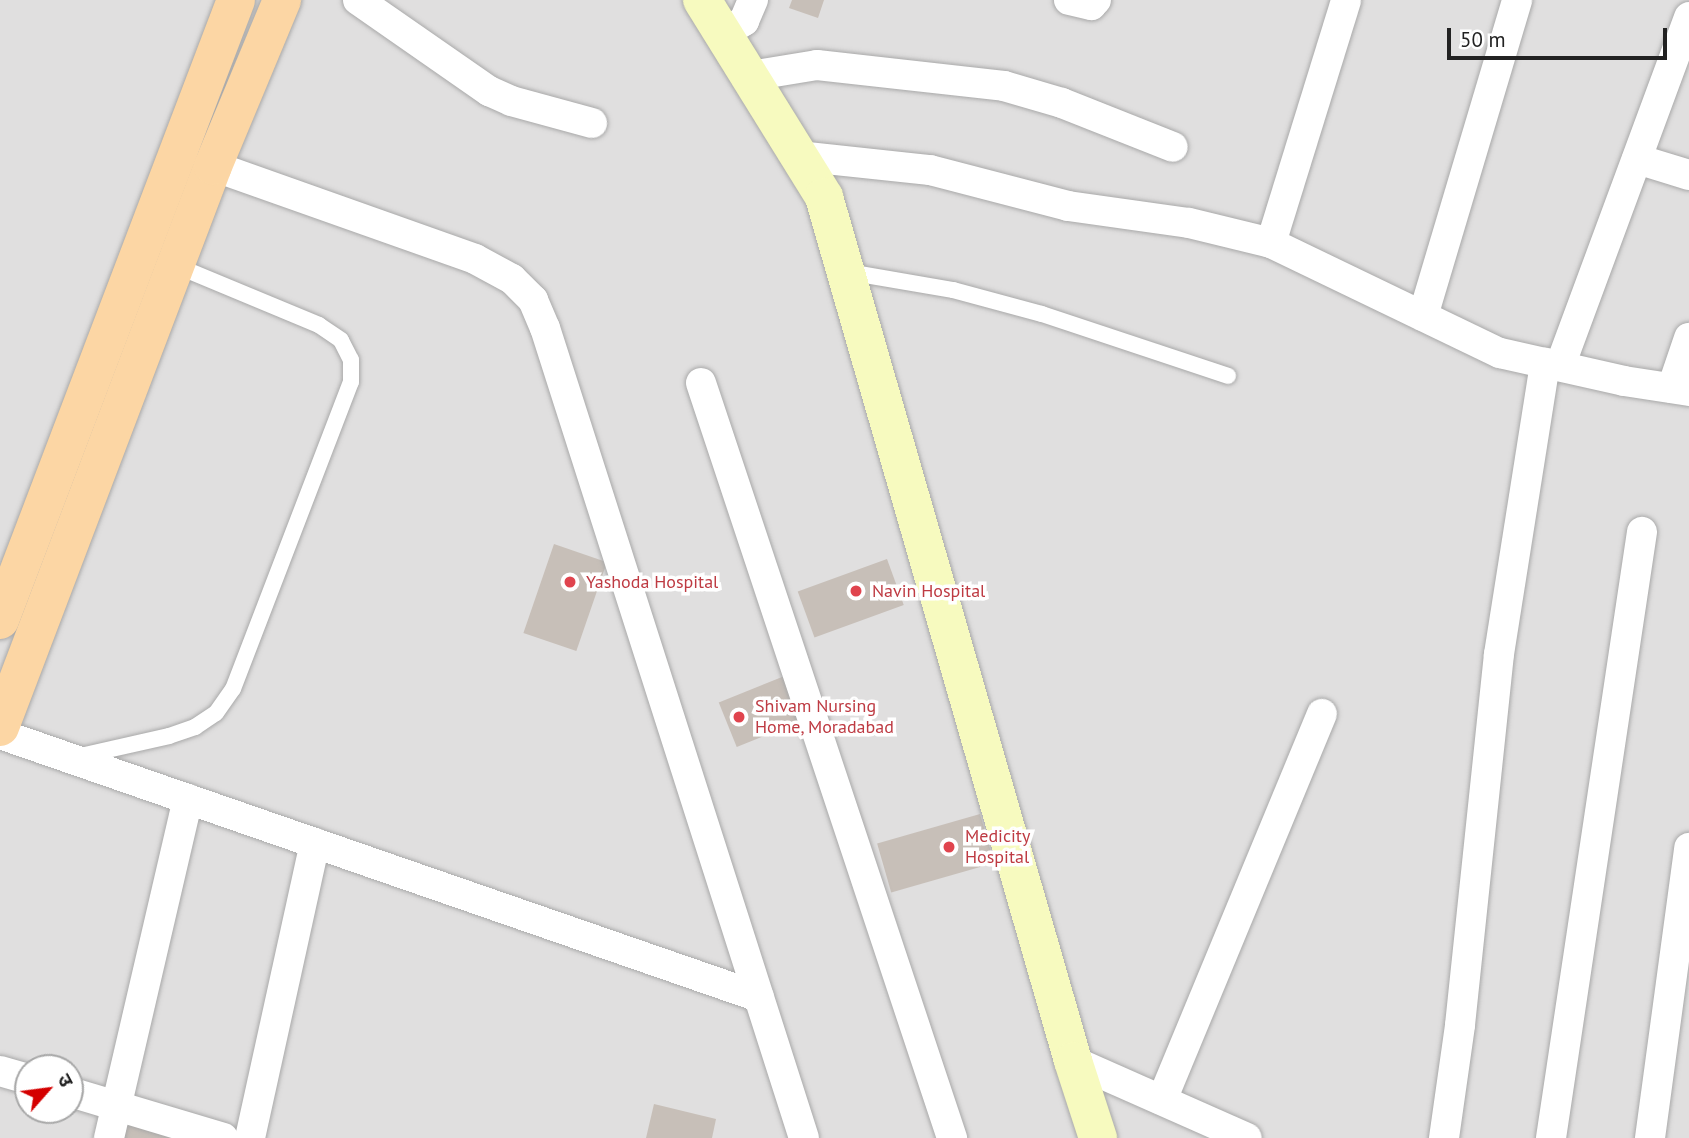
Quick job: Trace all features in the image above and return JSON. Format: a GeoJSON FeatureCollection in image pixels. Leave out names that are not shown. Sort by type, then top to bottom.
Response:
{"type":"FeatureCollection","features":[{"type":"Feature","properties":{"kind":"main road"},"geometry":{"type":"LineString","coordinates":[[0,620],[236,0]]}},
{"type":"Feature","properties":{"kind":"main road"},"geometry":{"type":"LineString","coordinates":[[0,727],[213,166],[282,0]]}},
{"type":"Feature","properties":{"kind":"main road"},"geometry":{"type":"LineString","coordinates":[[702,0],[824,197],[1073,1061],[1098,1138]]}},
{"type":"Feature","properties":{"kind":"main road"},"geometry":{"type":"LineString","coordinates":[[48,492],[85,505]]}},
{"type":"Feature","properties":{"kind":"street"},"geometry":{"type":"LineString","coordinates":[[358,0],[489,91],[511,101],[592,123]]}},
{"type":"Feature","properties":{"kind":"street"},"geometry":{"type":"LineString","coordinates":[[723,34],[744,21],[753,0]]}},
{"type":"Feature","properties":{"kind":"street"},"geometry":{"type":"LineString","coordinates":[[1069,0],[1091,5],[1097,0]]}},
{"type":"Feature","properties":{"kind":"street"},"geometry":{"type":"LineString","coordinates":[[1271,243],[1346,0]]}},
{"type":"Feature","properties":{"kind":"street"},"geometry":{"type":"LineString","coordinates":[[1423,316],[1517,0]]}},
{"type":"Feature","properties":{"kind":"street"},"geometry":{"type":"LineString","coordinates":[[1444,1138],[1460,1025],[1499,654],[1553,364],[1637,159],[1687,26]]}},
{"type":"Feature","properties":{"kind":"street"},"geometry":{"type":"LineString","coordinates":[[750,76],[817,65],[1004,86],[1062,103],[1173,146]]}},
{"type":"Feature","properties":{"kind":"street"},"geometry":{"type":"LineString","coordinates":[[799,156],[930,170],[1068,206],[1189,223],[1271,243],[1500,353],[1553,364],[1680,389],[1689,338]]}},
{"type":"Feature","properties":{"kind":"street"},"geometry":{"type":"LineString","coordinates":[[1637,159],[1689,176]]}},
{"type":"Feature","properties":{"kind":"street"},"geometry":{"type":"LineString","coordinates":[[213,166],[475,259],[512,279],[533,300],[545,328],[804,1138]]}},
{"type":"Feature","properties":{"kind":"street"},"geometry":{"type":"LineString","coordinates":[[701,383],[952,1138]]}},
{"type":"Feature","properties":{"kind":"street"},"geometry":{"type":"LineString","coordinates":[[1551,1138],[1642,532]]}},
{"type":"Feature","properties":{"kind":"street"},"geometry":{"type":"LineString","coordinates":[[1162,1100],[1322,714]]}},
{"type":"Feature","properties":{"kind":"street"},"geometry":{"type":"LineString","coordinates":[[0,734],[759,997]]}},
{"type":"Feature","properties":{"kind":"street"},"geometry":{"type":"LineString","coordinates":[[109,1138],[188,799]]}},
{"type":"Feature","properties":{"kind":"street"},"geometry":{"type":"LineString","coordinates":[[250,1138],[315,843]]}},
{"type":"Feature","properties":{"kind":"street"},"geometry":{"type":"LineString","coordinates":[[1650,1138],[1689,848]]}},
{"type":"Feature","properties":{"kind":"street"},"geometry":{"type":"LineString","coordinates":[[1073,1061],[1247,1138]]}},
{"type":"Feature","properties":{"kind":"street"},"geometry":{"type":"LineString","coordinates":[[84,1096],[223,1138]]}},
{"type":"Feature","properties":{"kind":"lane"},"geometry":{"type":"LineString","coordinates":[[70,758],[169,736],[195,727],[216,713],[233,689],[351,382],[351,360],[341,340],[319,325],[175,265]]}},
{"type":"Feature","properties":{"kind":"lane"},"geometry":{"type":"LineString","coordinates":[[845,271],[953,290],[1042,314],[1228,376]]}},
{"type":"Feature","properties":{"kind":"shaded area"},"geometry":{"type":"Polygon","coordinates":[[[0,0],[1689,0],[1689,1138],[0,1138],[0,0]]]}},
{"type":"Feature","properties":{"kind":"building"},"geometry":{"type":"Polygon","coordinates":[[[792,0],[824,0],[818,18],[789,8],[792,0]]]}},
{"type":"Feature","properties":{"kind":"building"},"geometry":{"type":"Polygon","coordinates":[[[554,544],[607,562],[576,651],[523,633],[554,544]]]}},
{"type":"Feature","properties":{"kind":"building"},"geometry":{"type":"Polygon","coordinates":[[[887,559],[904,605],[814,638],[798,591],[887,559]]]}},
{"type":"Feature","properties":{"kind":"building"},"geometry":{"type":"Polygon","coordinates":[[[792,673],[810,718],[737,747],[719,703],[792,673]]]}},
{"type":"Feature","properties":{"kind":"building"},"geometry":{"type":"Polygon","coordinates":[[[980,814],[994,863],[891,893],[877,843],[980,814]]]}},
{"type":"Feature","properties":{"kind":"building"},"geometry":{"type":"Polygon","coordinates":[[[654,1104],[716,1119],[712,1138],[646,1138],[654,1104]]]}},
{"type":"Feature","properties":{"kind":"building"},"geometry":{"type":"Polygon","coordinates":[[[128,1121],[186,1138],[124,1138],[128,1121]]]}},
{"type":"Feature","properties":{"kind":"place","name":"Yashoda Hospital"},"geometry":{"type":"Point","coordinates":[570,582]}},
{"type":"Feature","properties":{"kind":"place","name":"Navin Hospital"},"geometry":{"type":"Point","coordinates":[856,591]}},
{"type":"Feature","properties":{"kind":"place","name":"Shivam Nursing Home, Moradabad"},"geometry":{"type":"Point","coordinates":[739,717]}},
{"type":"Feature","properties":{"kind":"place","name":"Medicity Hospital"},"geometry":{"type":"Point","coordinates":[949,847]}}]}
